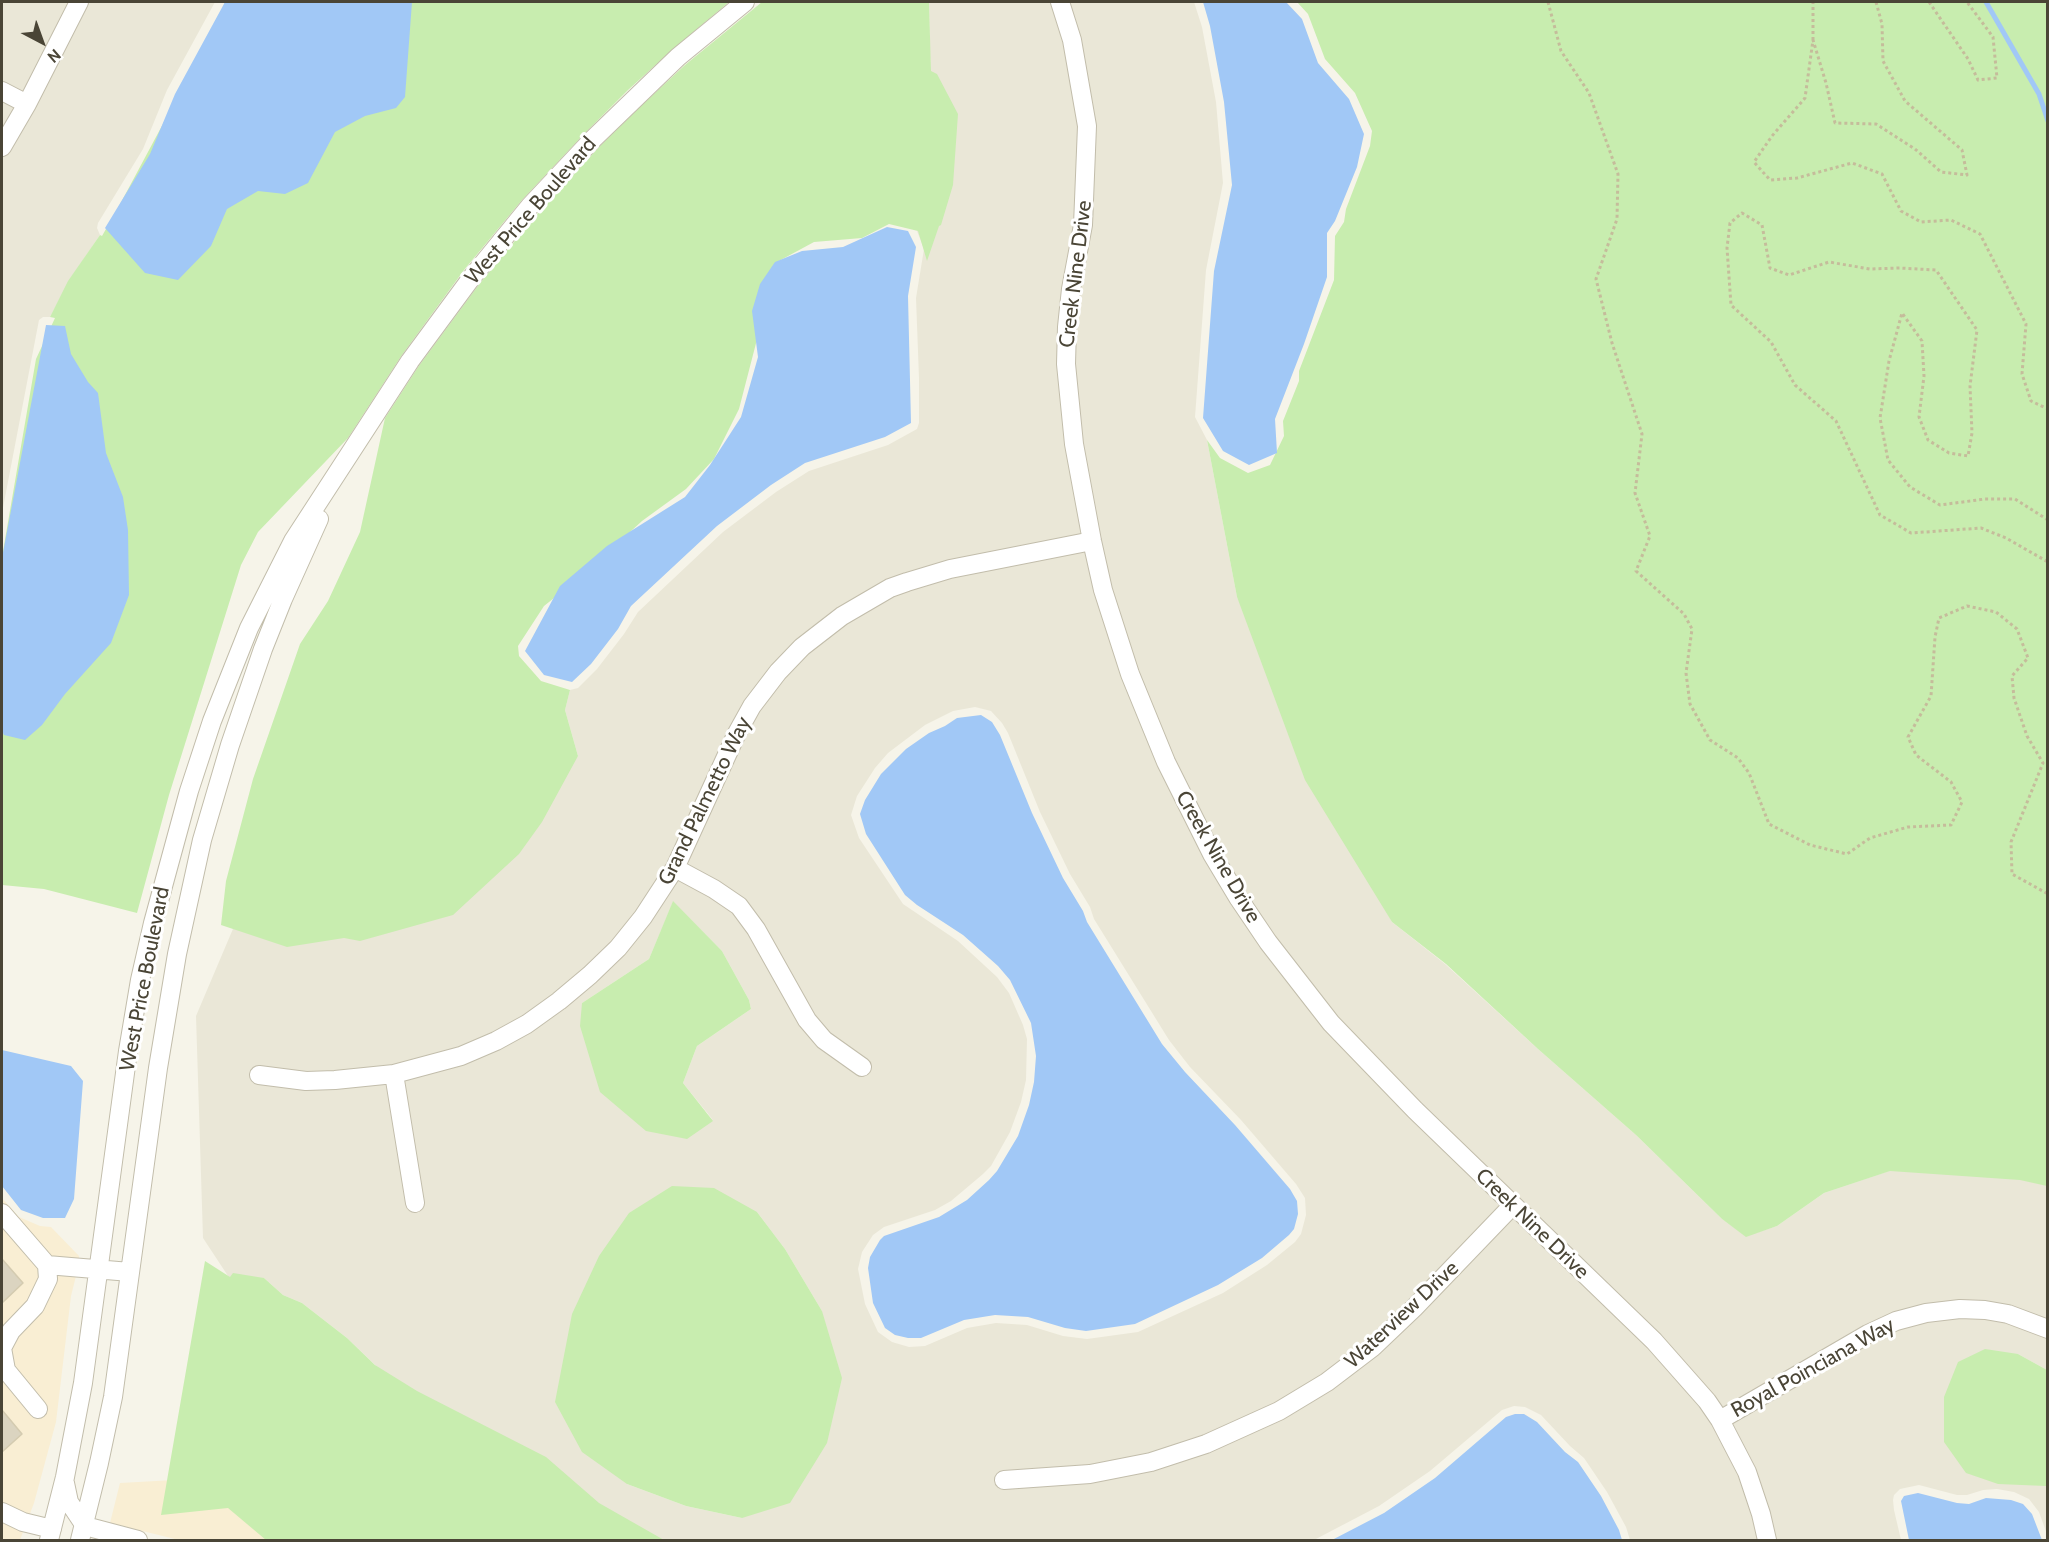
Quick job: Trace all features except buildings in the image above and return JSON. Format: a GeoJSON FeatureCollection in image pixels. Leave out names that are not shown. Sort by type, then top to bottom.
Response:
{"type":"FeatureCollection","features":[{"type":"Feature","properties":{"kind":"street"},"geometry":{"type":"LineString","coordinates":[[2,147],[27,104],[79,2]]}},
{"type":"Feature","properties":{"kind":"street","name":"West Price Boulevard"},"geometry":{"type":"LineString","coordinates":[[50,1535],[65,1477],[83,1383],[128,1051],[140,980],[153,922],[189,791],[212,721],[249,628],[293,541],[410,361],[472,276],[530,206],[635,97],[678,57],[746,2]]}},
{"type":"Feature","properties":{"kind":"street","name":"Creek Nine Drive"},"geometry":{"type":"LineString","coordinates":[[1060,2],[1072,40],[1087,126],[1083,225],[1068,308],[1066,364],[1074,444],[1092,541],[1103,590],[1116,632],[1150,724],[1189,811],[1239,899],[1268,942],[1331,1023],[1369,1064],[1512,1206],[1654,1341],[1707,1401],[1720,1420],[1747,1472],[1767,1540]]}},
{"type":"Feature","properties":{"kind":"street"},"geometry":{"type":"LineString","coordinates":[[2,91],[27,104]]}},
{"type":"Feature","properties":{"kind":"street","name":"West Price Boulevard"},"geometry":{"type":"LineString","coordinates":[[82,1533],[112,1397],[158,1068],[175,966],[202,840],[262,649],[304,550],[351,452]]}},
{"type":"Feature","properties":{"kind":"street","name":"Grand Palmetto Way"},"geometry":{"type":"LineString","coordinates":[[259,1075],[306,1081],[394,1074],[461,1056],[496,1041],[527,1023],[559,1001],[618,948],[643,917],[675,868],[737,733],[752,706],[778,672],[816,635],[858,606],[907,582],[950,569],[1092,541]]}},
{"type":"Feature","properties":{"kind":"street"},"geometry":{"type":"LineString","coordinates":[[675,868],[739,906],[756,929],[807,1020],[824,1040],[862,1067]]}},
{"type":"Feature","properties":{"kind":"street"},"geometry":{"type":"LineString","coordinates":[[394,1074],[415,1203]]}},
{"type":"Feature","properties":{"kind":"street","name":"Waterview Drive"},"geometry":{"type":"LineString","coordinates":[[1004,1480],[1090,1474],[1151,1462],[1206,1444],[1279,1411],[1327,1382],[1373,1347],[1414,1308],[1512,1206]]}},
{"type":"Feature","properties":{"kind":"street"},"geometry":{"type":"LineString","coordinates":[[2,1213],[47,1265],[48,1279],[35,1306],[11,1331],[2,1348],[6,1370],[38,1409]]}},
{"type":"Feature","properties":{"kind":"street"},"geometry":{"type":"LineString","coordinates":[[47,1265],[130,1272]]}},
{"type":"Feature","properties":{"kind":"street","name":"Royal Poinciana Way"},"geometry":{"type":"LineString","coordinates":[[1720,1420],[1896,1320],[1960,1309],[1985,1310],[2020,1318],[2048,1329]]}},
{"type":"Feature","properties":{"kind":"street"},"geometry":{"type":"LineString","coordinates":[[65,1477],[69,1502],[82,1533],[138,1540]]}},
{"type":"Feature","properties":{"kind":"street"},"geometry":{"type":"LineString","coordinates":[[2,1512],[50,1535]]}},
{"type":"Feature","properties":{"kind":"path"},"geometry":{"type":"LineString","coordinates":[[1548,2],[1561,51],[1589,93],[1618,174],[1617,219],[1596,279],[1612,343],[1642,434],[1635,493],[1650,536],[1636,571],[1684,614],[1692,629],[1686,673],[1690,704],[1710,740],[1738,758],[1749,773],[1769,824],[1810,845],[1847,854],[1870,838],[1908,827],[1951,825],[1962,802],[1951,782],[1916,755],[1908,737],[1931,696],[1935,637],[1939,618],[1968,606],[1996,612],[2017,629],[2028,658],[2012,676],[2014,698],[2027,736],[2043,763],[2012,842],[2012,874],[2048,894]]}},
{"type":"Feature","properties":{"kind":"path"},"geometry":{"type":"LineString","coordinates":[[1813,2],[1812,40],[1804,98],[1772,135],[1754,162],[1770,180],[1797,178],[1852,164],[1882,174],[1900,211],[1922,222],[1951,220],[1980,234],[2026,324],[2022,374],[2031,401],[2048,409]]}},
{"type":"Feature","properties":{"kind":"path"},"geometry":{"type":"LineString","coordinates":[[1812,40],[1826,83],[1835,123],[1876,124],[1915,149],[1941,172],[1967,175],[1962,150],[1932,127],[1905,101],[1883,61],[1882,24],[1876,2]]}},
{"type":"Feature","properties":{"kind":"path"},"geometry":{"type":"LineString","coordinates":[[1929,2],[1968,59],[1978,80],[1997,78],[1993,37],[1967,2]]}},
{"type":"Feature","properties":{"kind":"path"},"geometry":{"type":"LineString","coordinates":[[2048,520],[2014,499],[1985,499],[1940,505],[1910,487],[1888,460],[1880,418],[1889,361],[1902,313],[1922,341],[1924,376],[1919,417],[1928,440],[1949,453],[1968,456],[1972,433],[1970,386],[1977,330],[1936,270],[1870,269],[1829,262],[1789,275],[1770,268],[1762,225],[1742,213],[1730,223],[1727,249],[1731,305],[1771,342],[1796,385],[1836,421],[1880,515],[1911,534],[1981,528],[2006,538],[2048,562]]}},
{"type":"Feature","properties":{"kind":"shaded area"},"geometry":{"type":"Polygon","coordinates":[[[2,2],[215,2],[167,90],[143,149],[98,223],[97,228],[100,235],[69,281],[50,317],[43,317],[39,320],[2,513],[2,2]]]}},
{"type":"Feature","properties":{"kind":"shaded area"},"geometry":{"type":"Polygon","coordinates":[[[929,2],[1194,2],[1202,27],[1216,102],[1223,183],[1206,270],[1195,417],[1207,440],[1237,597],[1392,922],[1445,964],[1636,1135],[1722,1219],[1746,1236],[1777,1226],[1824,1193],[1898,1168],[2047,1133],[2047,1370],[2018,1354],[2046,1486],[2047,1484],[2047,1534],[2039,1512],[2029,1499],[2014,1492],[1997,1489],[1957,1495],[1919,1485],[1900,1489],[1894,1495],[1894,1510],[1901,1540],[1630,1540],[1626,1527],[1607,1492],[1584,1458],[1541,1415],[1525,1407],[1514,1406],[1502,1410],[1430,1471],[1379,1506],[1314,1540],[622,1540],[394,1383],[347,1338],[302,1303],[283,1295],[264,1278],[230,1279],[203,1238],[196,1016],[241,910],[578,756],[565,710],[570,690],[578,688],[597,669],[638,612],[723,532],[776,492],[809,471],[888,445],[917,429],[919,378],[916,298],[924,249],[917,231],[924,231],[931,98],[929,2]],[[975,707],[953,711],[925,725],[888,753],[857,796],[851,815],[859,838],[903,904],[958,941],[997,977],[1009,993],[1027,1039],[1026,1080],[1010,1132],[991,1166],[951,1201],[935,1210],[884,1227],[873,1235],[862,1252],[858,1269],[865,1304],[878,1332],[892,1342],[909,1347],[925,1346],[967,1328],[996,1323],[1027,1325],[1063,1336],[1087,1339],[1138,1332],[1223,1293],[1267,1265],[1295,1242],[1301,1234],[1306,1215],[1305,1198],[1296,1184],[1241,1120],[1190,1067],[1169,1040],[1094,919],[1090,907],[1070,874],[1040,812],[1002,723],[991,711],[975,707]],[[673,902],[649,959],[582,1003],[713,1120],[683,1083],[697,1046],[751,1009],[749,1000],[722,951],[673,902]],[[757,1212],[627,1484],[686,1506],[742,1518],[822,1311],[785,1249],[757,1212]]]}},
{"type":"Feature","properties":{"kind":"shaded area"},"geometry":{"type":"Polygon","coordinates":[[[2,1198],[19,1217],[40,1226],[51,1227],[79,1256],[71,1296],[56,1422],[34,1503],[20,1540],[2,1540],[2,1198]]]}},
{"type":"Feature","properties":{"kind":"shaded area"},"geometry":{"type":"Polygon","coordinates":[[[174,1480],[201,1490],[282,1540],[179,1540],[110,1523],[120,1483],[174,1480]]]}},
{"type":"Feature","properties":{"kind":"green space"},"geometry":{"type":"Polygon","coordinates":[[[225,2],[729,2],[628,90],[522,200],[464,270],[402,355],[348,438],[258,532],[241,565],[169,795],[137,913],[44,889],[2,885],[2,557],[36,359],[55,318],[50,317],[68,281],[100,235],[102,236],[118,208],[218,21],[225,2]]]}},
{"type":"Feature","properties":{"kind":"green space"},"geometry":{"type":"Polygon","coordinates":[[[762,2],[929,2],[931,71],[937,74],[958,114],[953,185],[927,261],[918,231],[889,224],[862,238],[814,242],[777,262],[739,409],[714,459],[686,489],[642,521],[583,575],[544,606],[518,646],[519,656],[541,681],[570,690],[565,710],[578,756],[542,822],[519,854],[453,915],[360,941],[344,938],[287,947],[221,925],[226,881],[253,779],[300,644],[328,601],[360,532],[385,418],[418,367],[480,283],[538,213],[599,147],[642,105],[685,65],[762,2]]]}},
{"type":"Feature","properties":{"kind":"green space"},"geometry":{"type":"Polygon","coordinates":[[[1297,2],[2047,2],[2047,1186],[2020,1180],[1890,1171],[1824,1193],[1777,1226],[1746,1237],[1722,1219],[1636,1135],[1446,964],[1392,922],[1305,780],[1237,597],[1207,440],[1220,458],[1248,473],[1270,465],[1284,436],[1283,421],[1299,381],[1299,371],[1334,280],[1335,236],[1344,222],[1346,209],[1370,146],[1372,131],[1355,93],[1325,59],[1308,14],[1297,2]]]}},
{"type":"Feature","properties":{"kind":"green space"},"geometry":{"type":"Polygon","coordinates":[[[673,901],[722,951],[749,1000],[751,1009],[697,1046],[683,1083],[713,1121],[687,1139],[646,1131],[600,1092],[580,1026],[582,1003],[649,959],[673,901]]]}},
{"type":"Feature","properties":{"kind":"green space"},"geometry":{"type":"Polygon","coordinates":[[[672,1186],[714,1188],[757,1212],[785,1249],[822,1311],[842,1378],[827,1443],[790,1503],[742,1518],[686,1506],[627,1484],[582,1452],[555,1402],[572,1314],[599,1256],[629,1213],[672,1186]]]}},
{"type":"Feature","properties":{"kind":"green space"},"geometry":{"type":"Polygon","coordinates":[[[205,1261],[230,1277],[233,1273],[264,1278],[283,1295],[302,1303],[347,1338],[375,1365],[417,1391],[546,1457],[599,1503],[664,1540],[266,1540],[228,1508],[161,1515],[205,1261]]]}},
{"type":"Feature","properties":{"kind":"green space"},"geometry":{"type":"Polygon","coordinates":[[[1985,1349],[2018,1354],[2047,1370],[2048,1484],[2046,1486],[1998,1484],[1966,1473],[1944,1442],[1944,1397],[1958,1362],[1985,1349]]]}},
{"type":"Feature","properties":{"kind":"water"},"geometry":{"type":"Polygon","coordinates":[[[225,2],[412,2],[405,97],[396,108],[365,116],[335,132],[308,183],[285,194],[258,191],[227,209],[211,246],[178,280],[145,273],[105,228],[150,154],[175,94],[225,2]]]}},
{"type":"Feature","properties":{"kind":"water"},"geometry":{"type":"Polygon","coordinates":[[[1203,2],[1286,2],[1302,19],[1318,63],[1349,99],[1364,134],[1357,167],[1335,221],[1327,233],[1327,277],[1275,419],[1277,453],[1249,465],[1223,451],[1203,418],[1214,271],[1232,185],[1224,102],[1210,26],[1203,2]]]}},
{"type":"Feature","properties":{"kind":"water"},"geometry":{"type":"Polygon","coordinates":[[[887,227],[908,231],[916,247],[908,296],[911,423],[885,437],[805,463],[771,485],[717,526],[631,606],[618,629],[591,664],[572,682],[544,675],[525,651],[560,586],[607,546],[685,497],[710,465],[741,417],[758,357],[752,311],[760,284],[775,262],[802,251],[843,247],[887,227]]]}},
{"type":"Feature","properties":{"kind":"water"},"geometry":{"type":"Polygon","coordinates":[[[46,325],[65,326],[71,354],[88,382],[98,393],[106,453],[123,497],[128,530],[129,595],[111,643],[65,694],[42,725],[25,740],[4,735],[2,731],[2,558],[46,325]]]}},
{"type":"Feature","properties":{"kind":"water"},"geometry":{"type":"Polygon","coordinates":[[[981,715],[992,722],[1000,735],[1032,813],[1063,878],[1087,922],[1162,1044],[1235,1125],[1290,1189],[1297,1201],[1298,1214],[1294,1229],[1262,1258],[1218,1285],[1135,1324],[1086,1331],[1065,1328],[1028,1317],[995,1315],[964,1320],[921,1338],[908,1338],[895,1335],[885,1328],[873,1303],[868,1268],[870,1257],[880,1240],[884,1236],[939,1217],[967,1200],[989,1180],[1018,1136],[1034,1082],[1036,1056],[1031,1023],[1010,980],[998,966],[963,935],[905,895],[866,834],[860,814],[865,800],[881,774],[906,749],[957,718],[981,715]]]}},
{"type":"Feature","properties":{"kind":"water"},"geometry":{"type":"Polygon","coordinates":[[[2,1050],[71,1066],[83,1081],[74,1199],[65,1218],[43,1218],[21,1210],[2,1186],[2,1050]]]}},
{"type":"Feature","properties":{"kind":"water"},"geometry":{"type":"Polygon","coordinates":[[[1524,1414],[1537,1422],[1565,1452],[1578,1462],[1601,1496],[1622,1540],[1332,1540],[1384,1513],[1435,1478],[1506,1417],[1524,1414]]]}},
{"type":"Feature","properties":{"kind":"water"},"geometry":{"type":"Polygon","coordinates":[[[1918,1493],[1957,1503],[1969,1504],[1986,1498],[2011,1500],[2023,1504],[2032,1514],[2042,1540],[1909,1540],[1901,1501],[1904,1496],[1918,1493]]]}},
{"type":"Feature","properties":{"kind":"waterway"},"geometry":{"type":"LineString","coordinates":[[1986,2],[2039,94],[2048,121]]}}]}
